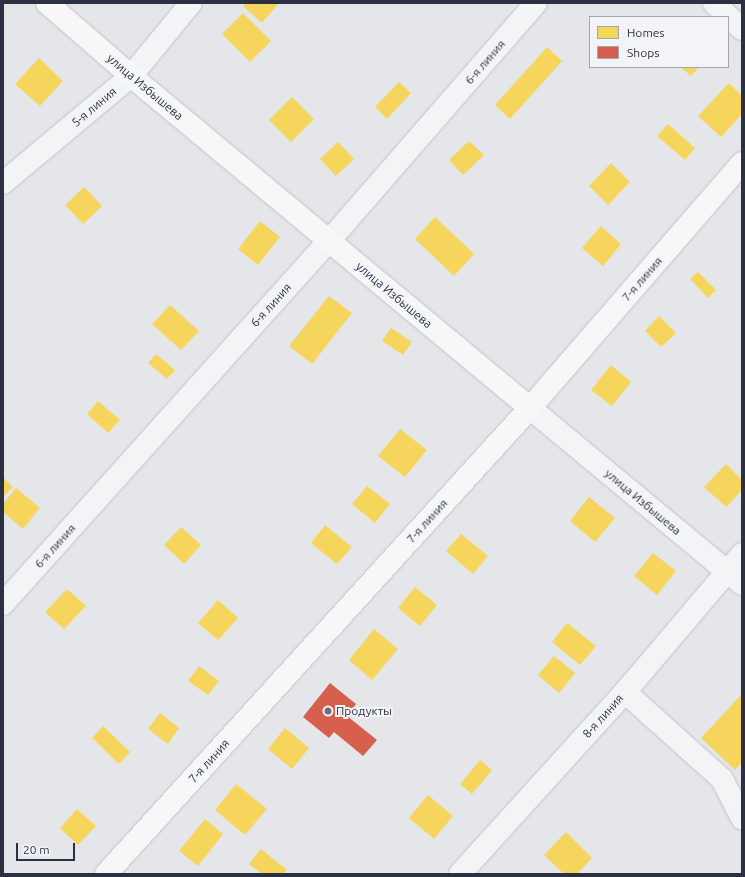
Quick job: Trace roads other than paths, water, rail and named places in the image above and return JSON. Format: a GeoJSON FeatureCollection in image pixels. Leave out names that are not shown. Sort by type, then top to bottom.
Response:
{"type":"FeatureCollection","features":[{"type":"Feature","properties":{"kind":"main road","name":"улица Избышева"},"geometry":{"type":"LineString","coordinates":[[48,3],[131,76],[530,408]]}},
{"type":"Feature","properties":{"kind":"main road","name":"7-я линия"},"geometry":{"type":"LineString","coordinates":[[106,874],[530,408],[742,163]]}},
{"type":"Feature","properties":{"kind":"street","name":"5-я линия"},"geometry":{"type":"LineString","coordinates":[[3,183],[131,76],[191,3]]}},
{"type":"Feature","properties":{"kind":"street","name":"6-я линия"},"geometry":{"type":"LineString","coordinates":[[3,604],[329,241],[536,3]]}},
{"type":"Feature","properties":{"kind":"street"},"geometry":{"type":"LineString","coordinates":[[714,3],[728,16]]}},
{"type":"Feature","properties":{"kind":"street"},"geometry":{"type":"LineString","coordinates":[[729,17],[742,29]]}},
{"type":"Feature","properties":{"kind":"street","name":"улица Избышева"},"geometry":{"type":"LineString","coordinates":[[530,408],[734,578]]}},
{"type":"Feature","properties":{"kind":"street","name":"8-я линия"},"geometry":{"type":"LineString","coordinates":[[460,874],[625,692],[734,578],[742,554]]}},
{"type":"Feature","properties":{"kind":"street"},"geometry":{"type":"LineString","coordinates":[[625,692],[722,779],[742,818]]}},
{"type":"Feature","properties":{"kind":"place","name":"Продукты"},"geometry":{"type":"Point","coordinates":[328,711]}}]}
